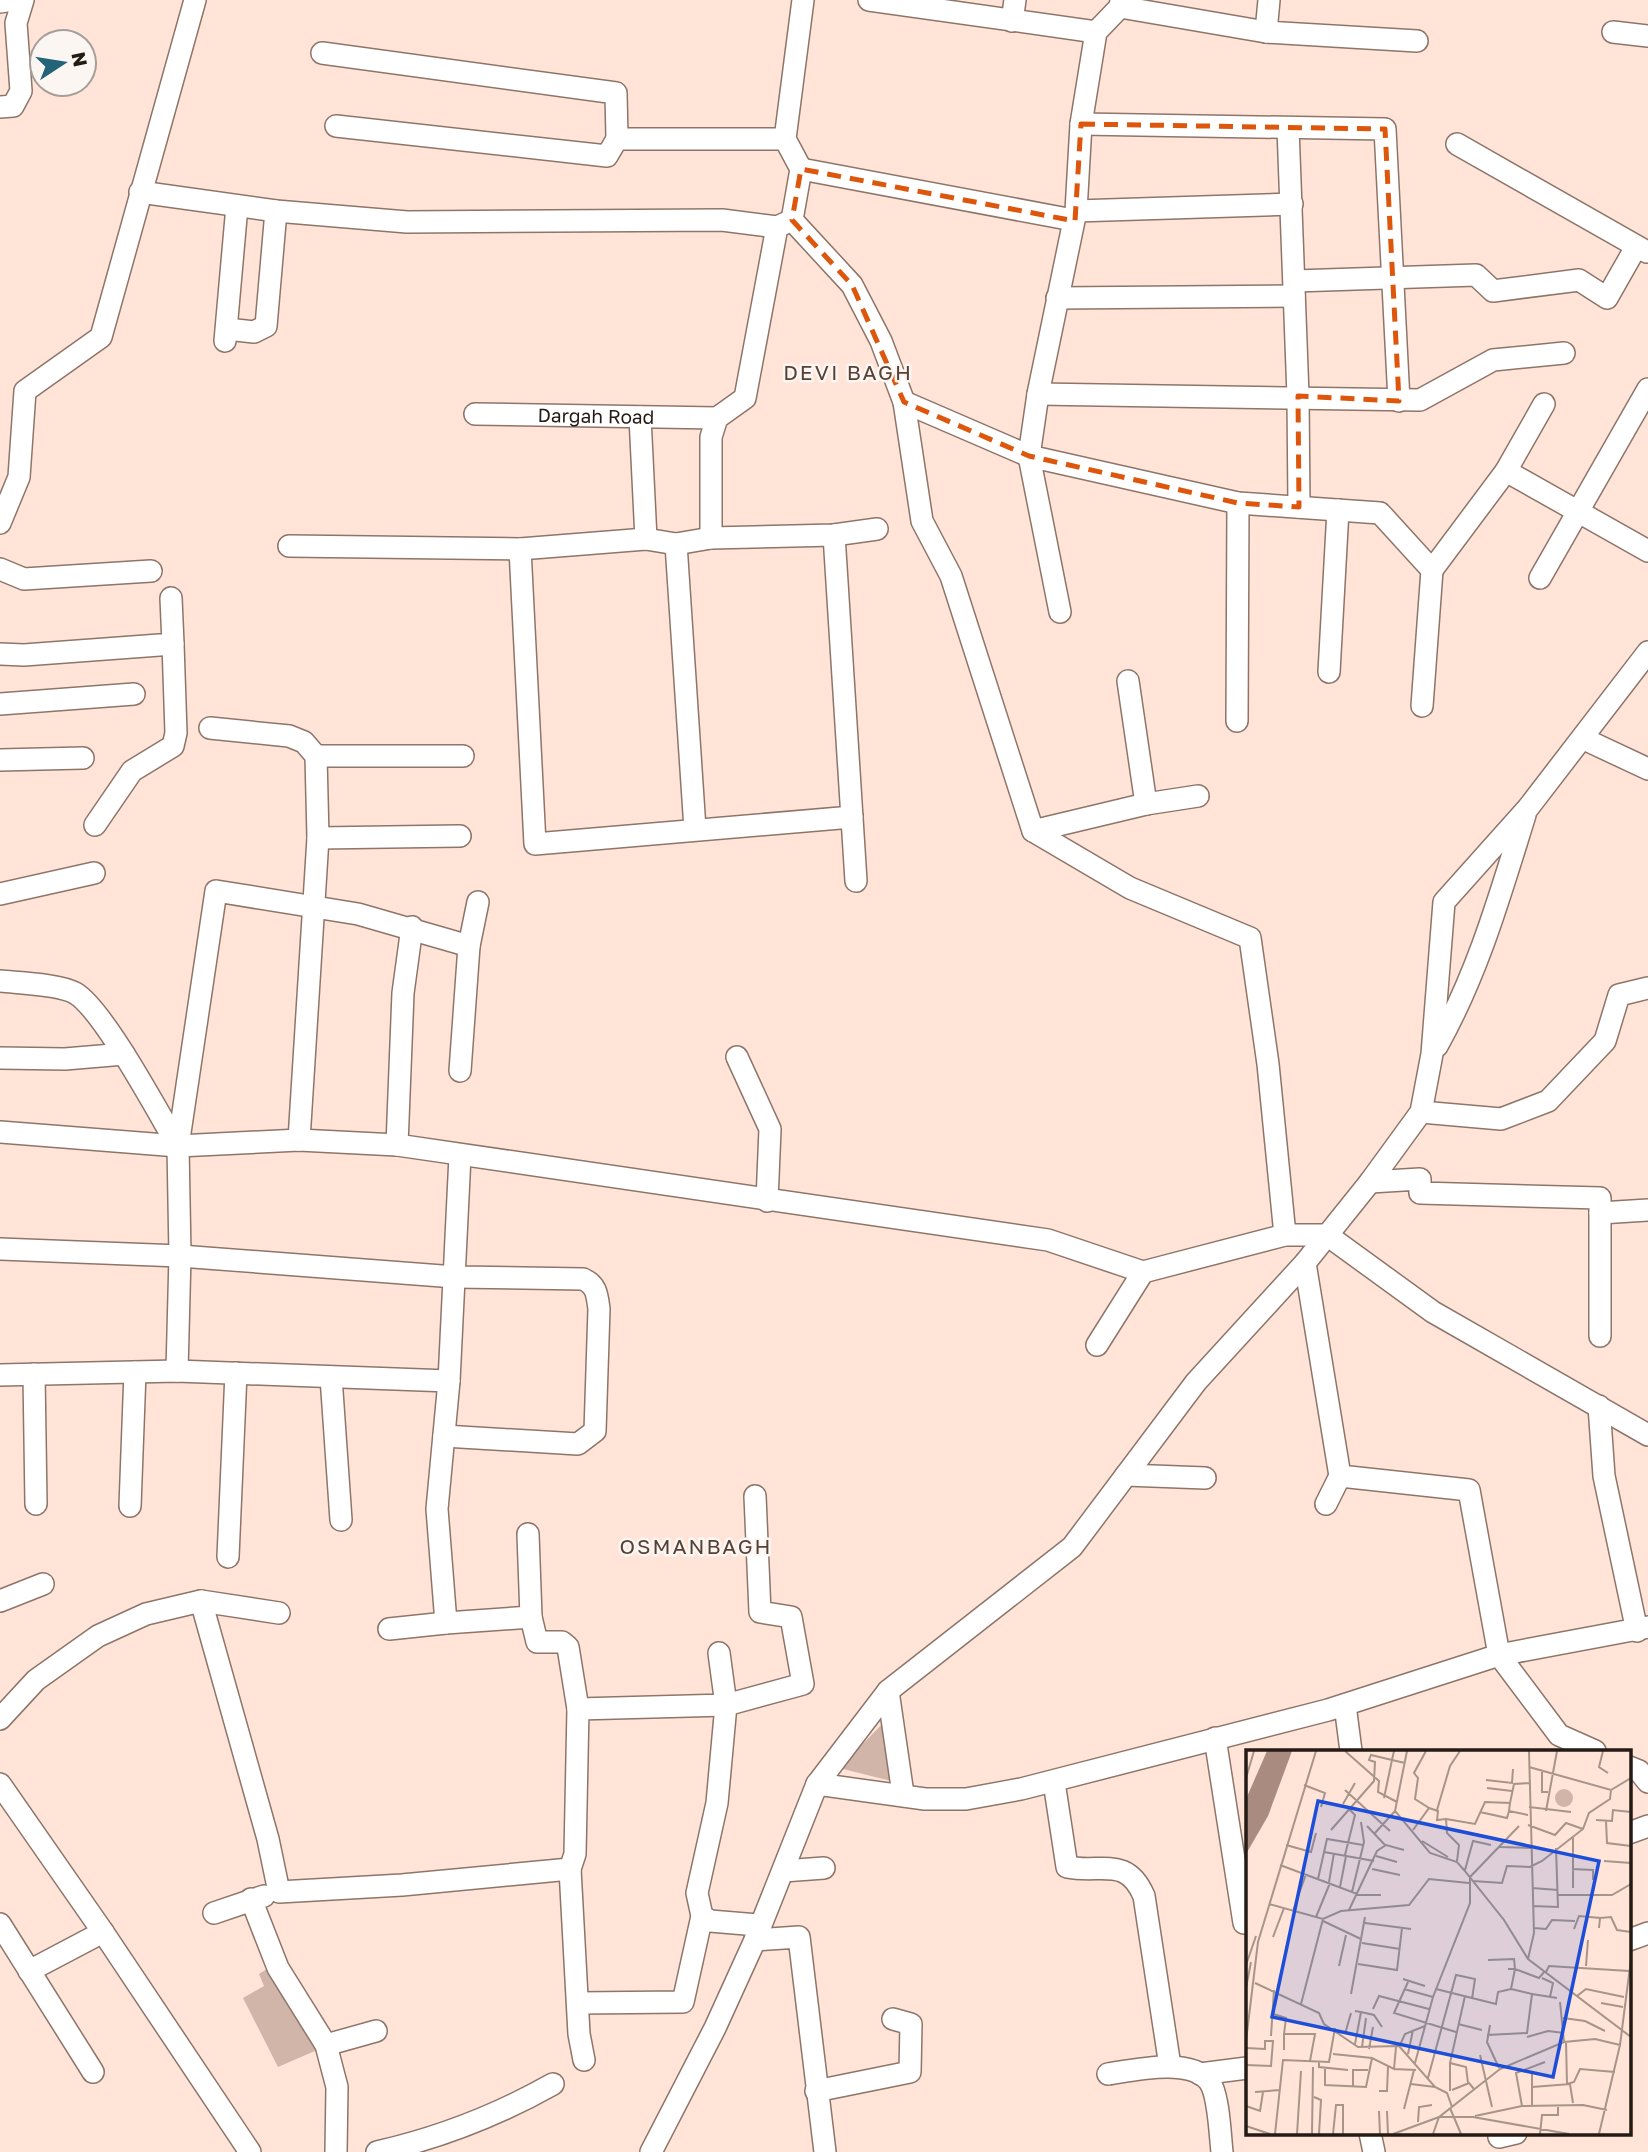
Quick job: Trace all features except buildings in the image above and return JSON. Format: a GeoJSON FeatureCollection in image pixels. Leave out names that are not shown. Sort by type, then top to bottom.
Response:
{"type":"FeatureCollection","features":[{"type":"Feature","properties":{"kind":"street"},"geometry":{"type":"LineString","coordinates":[[0,2],[13,0]]}},
{"type":"Feature","properties":{"kind":"street"},"geometry":{"type":"LineString","coordinates":[[0,107],[13,106],[21,91],[16,23],[23,0]]}},
{"type":"Feature","properties":{"kind":"street"},"geometry":{"type":"LineString","coordinates":[[0,523],[25,391],[101,337],[140,192],[173,88],[195,0]]}},
{"type":"Feature","properties":{"kind":"street"},"geometry":{"type":"LineString","coordinates":[[710,538],[711,437],[717,418],[745,398],[785,224],[801,169],[785,139],[803,0]]}},
{"type":"Feature","properties":{"kind":"street"},"geometry":{"type":"LineString","coordinates":[[869,0],[1014,10],[1096,32]]}},
{"type":"Feature","properties":{"kind":"street"},"geometry":{"type":"LineString","coordinates":[[1266,32],[1269,0]]}},
{"type":"Feature","properties":{"kind":"street"},"geometry":{"type":"LineString","coordinates":[[1060,612],[1029,456],[1038,394],[1074,216],[1081,124],[1096,32],[1120,3],[1266,32],[1417,41]]}},
{"type":"Feature","properties":{"kind":"street"},"geometry":{"type":"LineString","coordinates":[[1613,32],[1648,36]]}},
{"type":"Feature","properties":{"kind":"street"},"geometry":{"type":"LineString","coordinates":[[322,53],[616,93],[617,139],[607,156],[336,126]]}},
{"type":"Feature","properties":{"kind":"street"},"geometry":{"type":"LineString","coordinates":[[1081,124],[1385,129],[1399,401]]}},
{"type":"Feature","properties":{"kind":"street"},"geometry":{"type":"LineString","coordinates":[[1288,128],[1298,396],[1298,507]]}},
{"type":"Feature","properties":{"kind":"street"},"geometry":{"type":"LineString","coordinates":[[617,139],[785,139]]}},
{"type":"Feature","properties":{"kind":"street"},"geometry":{"type":"LineString","coordinates":[[1057,298],[1294,289],[1394,277],[1476,275],[1493,290],[1578,280],[1606,298],[1642,250],[1457,144]]}},
{"type":"Feature","properties":{"kind":"street"},"geometry":{"type":"LineString","coordinates":[[801,169],[1074,216],[1292,205]]}},
{"type":"Feature","properties":{"kind":"street"},"geometry":{"type":"LineString","coordinates":[[140,192],[276,211],[407,222],[722,220],[785,224],[852,285],[881,341],[904,402],[922,520],[951,576],[1032,831],[1130,888],[1250,938],[1268,1064],[1285,1235]]}},
{"type":"Feature","properties":{"kind":"street"},"geometry":{"type":"LineString","coordinates":[[237,206],[226,335],[254,332],[266,326],[276,211]]}},
{"type":"Feature","properties":{"kind":"street"},"geometry":{"type":"LineString","coordinates":[[1038,394],[1420,400],[1493,360],[1564,353]]}},
{"type":"Feature","properties":{"kind":"street"},"geometry":{"type":"LineString","coordinates":[[1540,578],[1580,512],[1648,388]]}},
{"type":"Feature","properties":{"kind":"street"},"geometry":{"type":"LineString","coordinates":[[904,402],[1029,456],[1238,503],[1380,513],[1432,570]]}},
{"type":"Feature","properties":{"kind":"street"},"geometry":{"type":"LineString","coordinates":[[1422,706],[1432,570],[1506,471],[1544,404]]}},
{"type":"Feature","properties":{"kind":"street","name":"Dargah Road"},"geometry":{"type":"LineString","coordinates":[[475,414],[717,418]]}},
{"type":"Feature","properties":{"kind":"street"},"geometry":{"type":"LineString","coordinates":[[640,417],[646,540]]}},
{"type":"Feature","properties":{"kind":"street"},"geometry":{"type":"LineString","coordinates":[[1506,471],[1648,551]]}},
{"type":"Feature","properties":{"kind":"street"},"geometry":{"type":"LineString","coordinates":[[1237,721],[1238,503]]}},
{"type":"Feature","properties":{"kind":"street"},"geometry":{"type":"LineString","coordinates":[[1329,672],[1338,510]]}},
{"type":"Feature","properties":{"kind":"street"},"geometry":{"type":"LineString","coordinates":[[289,545],[520,549],[646,540],[676,544],[710,538],[834,535],[877,529]]}},
{"type":"Feature","properties":{"kind":"street"},"geometry":{"type":"LineString","coordinates":[[834,535],[856,881]]}},
{"type":"Feature","properties":{"kind":"street"},"geometry":{"type":"LineString","coordinates":[[676,544],[695,829]]}},
{"type":"Feature","properties":{"kind":"street"},"geometry":{"type":"LineString","coordinates":[[520,549],[535,844],[852,817]]}},
{"type":"Feature","properties":{"kind":"street"},"geometry":{"type":"LineString","coordinates":[[0,569],[24,579],[151,570]]}},
{"type":"Feature","properties":{"kind":"street"},"geometry":{"type":"LineString","coordinates":[[95,825],[132,771],[173,746],[176,733],[170,598]]}},
{"type":"Feature","properties":{"kind":"street"},"geometry":{"type":"LineString","coordinates":[[0,654],[24,655],[173,644]]}},
{"type":"Feature","properties":{"kind":"street"},"geometry":{"type":"LineString","coordinates":[[651,2152],[715,2028],[783,1871],[817,1784],[888,1691],[1072,1547],[1196,1382],[1305,1263],[1370,1182],[1420,1112],[1432,1054],[1444,902],[1584,739],[1648,652]]}},
{"type":"Feature","properties":{"kind":"street"},"geometry":{"type":"LineString","coordinates":[[1128,681],[1146,804]]}},
{"type":"Feature","properties":{"kind":"street"},"geometry":{"type":"LineString","coordinates":[[0,704],[134,694]]}},
{"type":"Feature","properties":{"kind":"street"},"geometry":{"type":"LineString","coordinates":[[210,728],[289,736],[304,742],[316,756],[318,838],[299,1140]]}},
{"type":"Feature","properties":{"kind":"street"},"geometry":{"type":"LineString","coordinates":[[1584,739],[1648,769]]}},
{"type":"Feature","properties":{"kind":"street"},"geometry":{"type":"LineString","coordinates":[[316,756],[463,756]]}},
{"type":"Feature","properties":{"kind":"street"},"geometry":{"type":"LineString","coordinates":[[0,760],[83,758]]}},
{"type":"Feature","properties":{"kind":"street"},"geometry":{"type":"LineString","coordinates":[[1032,831],[1146,804],[1198,796]]}},
{"type":"Feature","properties":{"kind":"street"},"geometry":{"type":"LineString","coordinates":[[1432,1054],[1462,1000],[1488,934],[1528,807]]}},
{"type":"Feature","properties":{"kind":"street"},"geometry":{"type":"LineString","coordinates":[[318,838],[460,836]]}},
{"type":"Feature","properties":{"kind":"street"},"geometry":{"type":"LineString","coordinates":[[0,894],[94,873]]}},
{"type":"Feature","properties":{"kind":"street"},"geometry":{"type":"LineString","coordinates":[[177,1371],[180,1256],[178,1146],[216,891],[313,904],[411,927],[469,946]]}},
{"type":"Feature","properties":{"kind":"street"},"geometry":{"type":"LineString","coordinates":[[460,1071],[469,946],[478,902]]}},
{"type":"Feature","properties":{"kind":"street"},"geometry":{"type":"LineString","coordinates":[[397,1145],[403,993],[411,927]]}},
{"type":"Feature","properties":{"kind":"street"},"geometry":{"type":"LineString","coordinates":[[0,981],[73,991],[91,1007],[124,1054],[178,1146]]}},
{"type":"Feature","properties":{"kind":"street"},"geometry":{"type":"LineString","coordinates":[[1420,1112],[1501,1119],[1548,1101],[1605,1041],[1619,995],[1648,988]]}},
{"type":"Feature","properties":{"kind":"street"},"geometry":{"type":"LineString","coordinates":[[0,1058],[65,1059],[124,1054]]}},
{"type":"Feature","properties":{"kind":"street"},"geometry":{"type":"LineString","coordinates":[[737,1057],[770,1129],[767,1201]]}},
{"type":"Feature","properties":{"kind":"street"},"geometry":{"type":"LineString","coordinates":[[0,1132],[178,1146],[299,1140],[397,1145],[1048,1240],[1143,1272],[1285,1235],[1328,1235],[1433,1312],[1648,1435]]}},
{"type":"Feature","properties":{"kind":"street"},"geometry":{"type":"LineString","coordinates":[[446,1623],[437,1509],[449,1381],[460,1156]]}},
{"type":"Feature","properties":{"kind":"street"},"geometry":{"type":"LineString","coordinates":[[1370,1182],[1420,1179],[1420,1193],[1600,1198],[1601,1336]]}},
{"type":"Feature","properties":{"kind":"street"},"geometry":{"type":"LineString","coordinates":[[1600,1213],[1648,1210]]}},
{"type":"Feature","properties":{"kind":"street"},"geometry":{"type":"LineString","coordinates":[[0,1249],[180,1256],[455,1277],[583,1279],[591,1283],[597,1292],[600,1309],[595,1431],[578,1444],[444,1436]]}},
{"type":"Feature","properties":{"kind":"street"},"geometry":{"type":"LineString","coordinates":[[1305,1263],[1340,1476],[1326,1504]]}},
{"type":"Feature","properties":{"kind":"street"},"geometry":{"type":"LineString","coordinates":[[1097,1345],[1143,1272]]}},
{"type":"Feature","properties":{"kind":"street"},"geometry":{"type":"LineString","coordinates":[[0,1375],[177,1371],[449,1381]]}},
{"type":"Feature","properties":{"kind":"street"},"geometry":{"type":"LineString","coordinates":[[130,1506],[135,1372]]}},
{"type":"Feature","properties":{"kind":"street"},"geometry":{"type":"LineString","coordinates":[[228,1557],[236,1373]]}},
{"type":"Feature","properties":{"kind":"street"},"geometry":{"type":"LineString","coordinates":[[34,1374],[36,1504]]}},
{"type":"Feature","properties":{"kind":"street"},"geometry":{"type":"LineString","coordinates":[[331,1377],[341,1520]]}},
{"type":"Feature","properties":{"kind":"street"},"geometry":{"type":"LineString","coordinates":[[817,1784],[925,1799],[966,1799],[1054,1782],[1345,1705],[1499,1655],[1642,1629],[1604,1476],[1599,1406]]}},
{"type":"Feature","properties":{"kind":"street"},"geometry":{"type":"LineString","coordinates":[[1126,1475],[1205,1478]]}},
{"type":"Feature","properties":{"kind":"street"},"geometry":{"type":"LineString","coordinates":[[1340,1476],[1469,1490],[1499,1655],[1559,1735],[1593,1750]]}},
{"type":"Feature","properties":{"kind":"street"},"geometry":{"type":"LineString","coordinates":[[578,1709],[726,1705],[803,1684],[791,1617],[760,1612],[755,1496]]}},
{"type":"Feature","properties":{"kind":"street"},"geometry":{"type":"LineString","coordinates":[[528,1534],[531,1617],[537,1642],[562,1642],[568,1647],[578,1709],[575,1854],[570,1869],[584,2060]]}},
{"type":"Feature","properties":{"kind":"street"},"geometry":{"type":"LineString","coordinates":[[0,1601],[43,1584]]}},
{"type":"Feature","properties":{"kind":"street"},"geometry":{"type":"LineString","coordinates":[[0,1719],[36,1680],[98,1636],[146,1614],[201,1601],[279,1613]]}},
{"type":"Feature","properties":{"kind":"street"},"geometry":{"type":"LineString","coordinates":[[201,1601],[268,1839],[279,1892]]}},
{"type":"Feature","properties":{"kind":"street"},"geometry":{"type":"LineString","coordinates":[[389,1629],[531,1617]]}},
{"type":"Feature","properties":{"kind":"street"},"geometry":{"type":"LineString","coordinates":[[578,2003],[683,2003],[702,1916],[697,1893],[717,1802],[726,1705],[719,1653]]}},
{"type":"Feature","properties":{"kind":"street"},"geometry":{"type":"LineString","coordinates":[[888,1691],[903,1794]]}},
{"type":"Feature","properties":{"kind":"street"},"geometry":{"type":"LineString","coordinates":[[1345,1705],[1351,1750]]}},
{"type":"Feature","properties":{"kind":"street"},"geometry":{"type":"LineString","coordinates":[[1215,1738],[1244,1923],[1246,1922]]}},
{"type":"Feature","properties":{"kind":"street"},"geometry":{"type":"LineString","coordinates":[[1630,1767],[1639,1771],[1648,1782]]}},
{"type":"Feature","properties":{"kind":"street"},"geometry":{"type":"LineString","coordinates":[[1054,1782],[1067,1867],[1121,1869],[1132,1875],[1144,1896],[1170,2066]]}},
{"type":"Feature","properties":{"kind":"street"},"geometry":{"type":"LineString","coordinates":[[0,1784],[250,2152]]}},
{"type":"Feature","properties":{"kind":"street"},"geometry":{"type":"LineString","coordinates":[[1630,1833],[1648,1826]]}},
{"type":"Feature","properties":{"kind":"street"},"geometry":{"type":"LineString","coordinates":[[783,1871],[824,1868]]}},
{"type":"Feature","properties":{"kind":"street"},"geometry":{"type":"LineString","coordinates":[[214,1913],[279,1892],[402,1885],[570,1869]]}},
{"type":"Feature","properties":{"kind":"street"},"geometry":{"type":"LineString","coordinates":[[251,1899],[278,1969],[326,2045],[337,2087],[335,2152]]}},
{"type":"Feature","properties":{"kind":"street"},"geometry":{"type":"LineString","coordinates":[[702,1916],[710,1921],[757,1933],[799,1937],[825,2152]]}},
{"type":"Feature","properties":{"kind":"street"},"geometry":{"type":"LineString","coordinates":[[0,1924],[93,2072]]}},
{"type":"Feature","properties":{"kind":"street"},"geometry":{"type":"LineString","coordinates":[[29,1971],[103,1932]]}},
{"type":"Feature","properties":{"kind":"street"},"geometry":{"type":"LineString","coordinates":[[1630,1940],[1648,1933]]}},
{"type":"Feature","properties":{"kind":"street"},"geometry":{"type":"LineString","coordinates":[[816,2091],[910,2072],[911,2024],[894,2019]]}},
{"type":"Feature","properties":{"kind":"street"},"geometry":{"type":"LineString","coordinates":[[326,2045],[376,2031]]}},
{"type":"Feature","properties":{"kind":"street"},"geometry":{"type":"LineString","coordinates":[[1108,2074],[1170,2066],[1200,2074],[1246,2068]]}},
{"type":"Feature","properties":{"kind":"street"},"geometry":{"type":"LineString","coordinates":[[1200,2074],[1210,2082],[1214,2092],[1222,2152]]}},
{"type":"Feature","properties":{"kind":"street"},"geometry":{"type":"LineString","coordinates":[[377,2152],[445,2143],[553,2084]]}},
{"type":"Feature","properties":{"kind":"street"},"geometry":{"type":"LineString","coordinates":[[1370,2134],[1374,2152]]}},
{"type":"Feature","properties":{"kind":"highlighted area"},"geometry":{"type":"Polygon","coordinates":[[[1081,124],[1385,129],[1399,401],[1298,396],[1299,507],[1238,503],[1029,456],[904,402],[852,285],[792,220],[801,169],[1075,221],[1081,124]]]}},
{"type":"Feature","properties":{"kind":"shaded area"},"geometry":{"type":"Polygon","coordinates":[[[897,1709],[907,1785],[839,1768],[897,1709]]]}},
{"type":"Feature","properties":{"kind":"shaded area"},"geometry":{"type":"Polygon","coordinates":[[[272,1966],[317,2050],[278,2067],[243,1998],[264,1986],[259,1974],[272,1966]]]}},
{"type":"Feature","properties":{"kind":"district","name":"DEVI BAGH"},"geometry":{"type":"Point","coordinates":[848,373]}},
{"type":"Feature","properties":{"kind":"district","name":"OSMANBAGH"},"geometry":{"type":"Point","coordinates":[696,1547]}}]}
